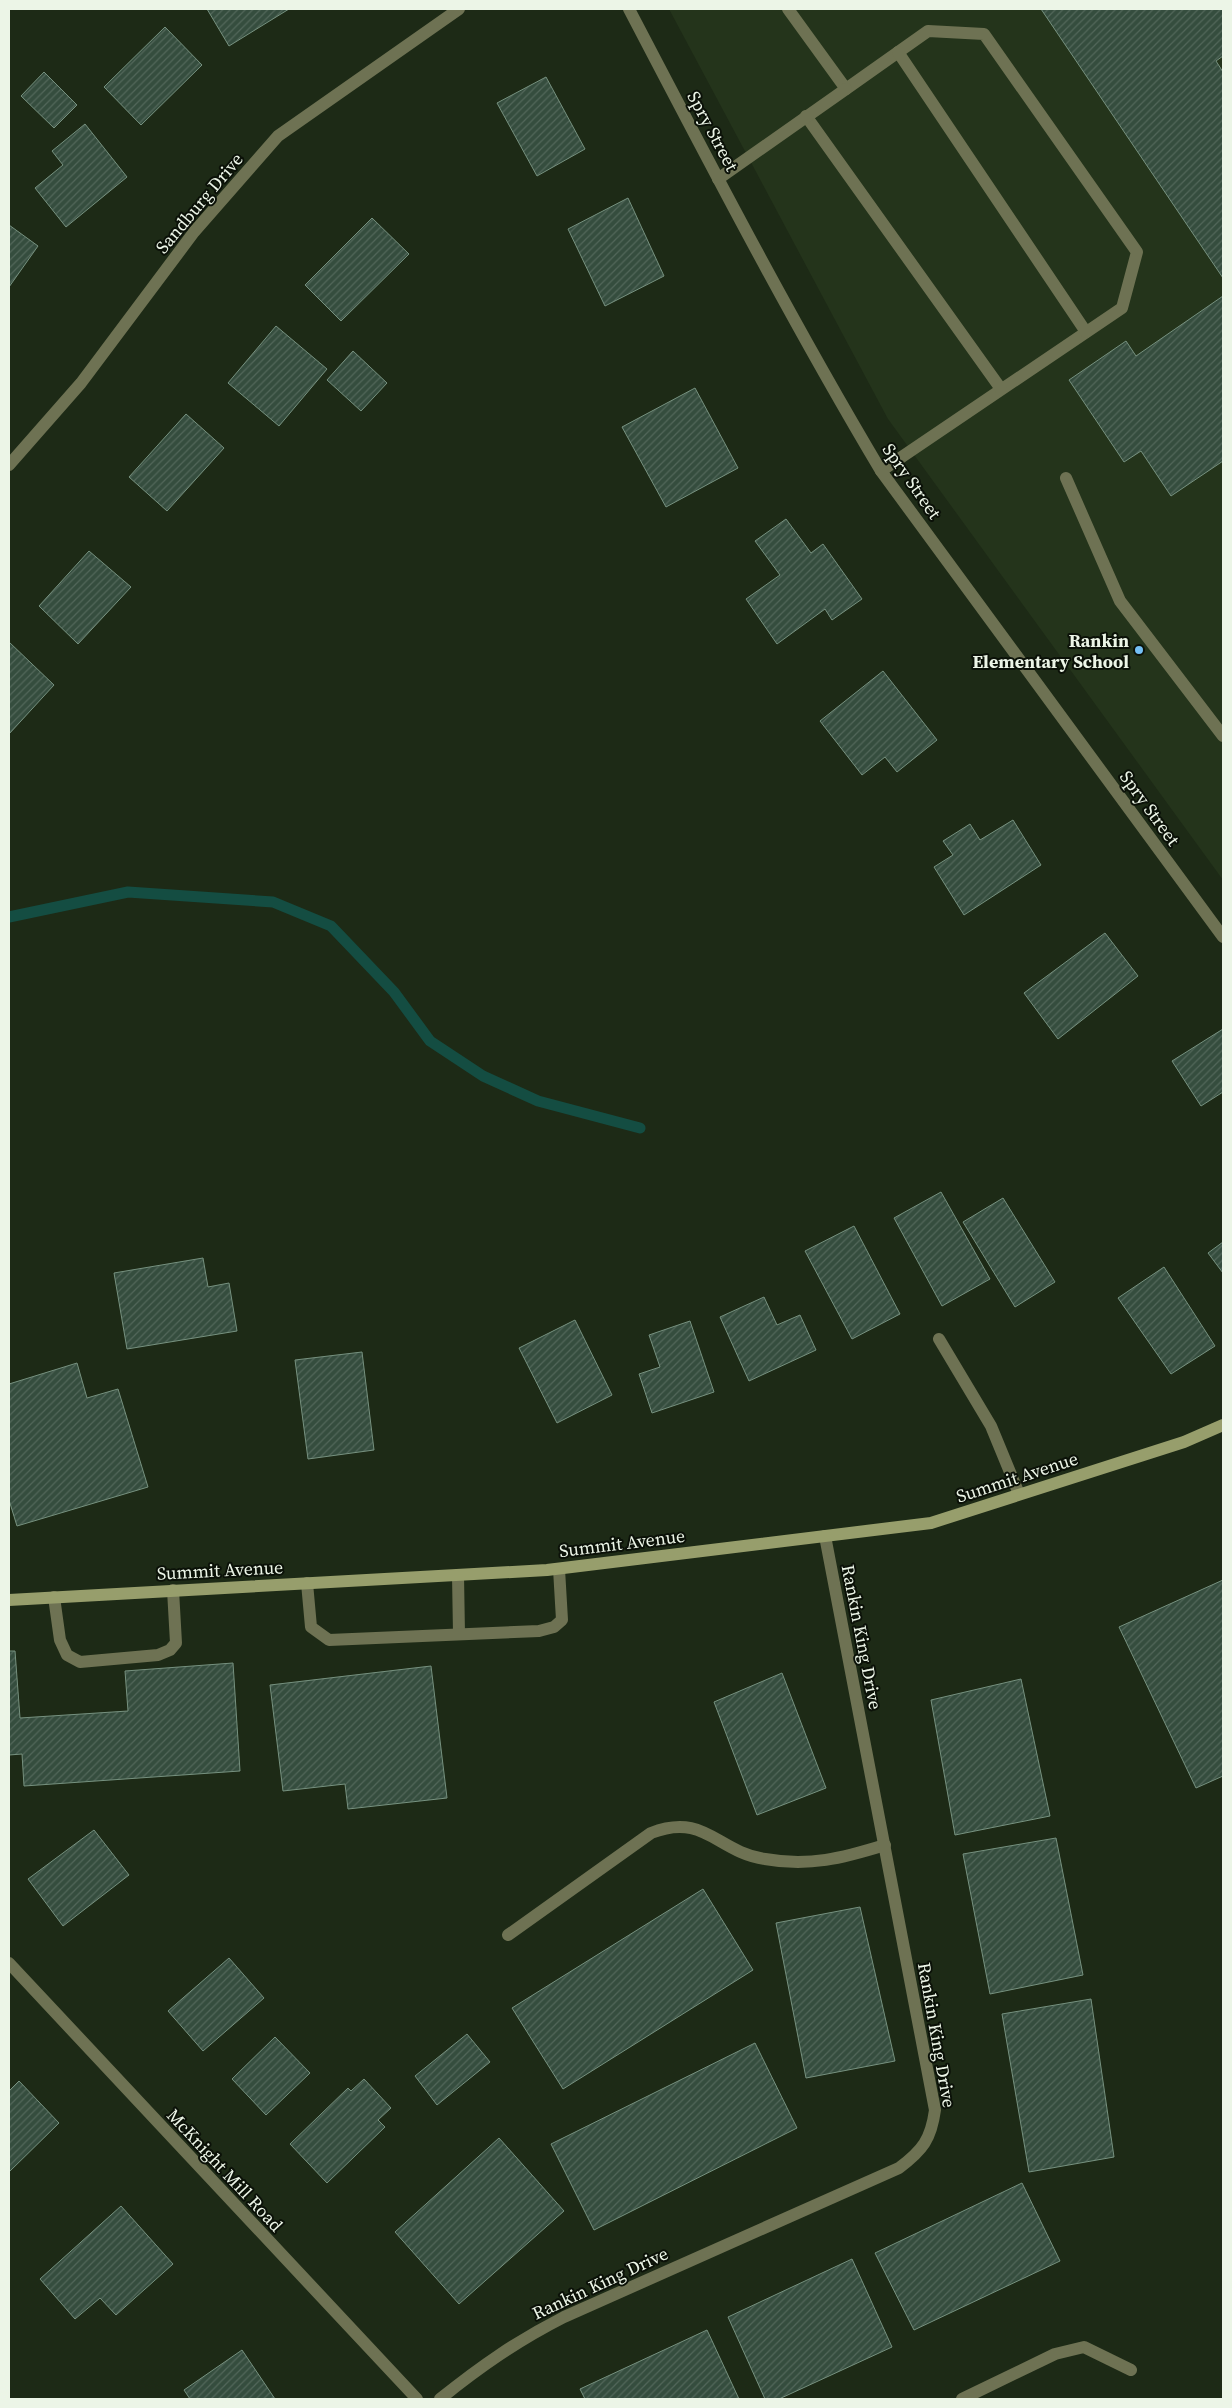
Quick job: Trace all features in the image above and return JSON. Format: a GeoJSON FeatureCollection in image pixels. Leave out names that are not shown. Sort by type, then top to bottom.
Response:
{"type":"FeatureCollection","features":[{"type":"Feature","properties":{"kind":"main road","name":"Summit Avenue"},"geometry":{"type":"LineString","coordinates":[[9,1600],[559,1569],[932,1523],[1184,1442],[1223,1425]]}},
{"type":"Feature","properties":{"kind":"street","name":"Sandburg Drive"},"geometry":{"type":"LineString","coordinates":[[9,466],[81,382],[194,232],[278,136],[460,9]]}},
{"type":"Feature","properties":{"kind":"street","name":"Spry Street"},"geometry":{"type":"LineString","coordinates":[[629,9],[718,178],[839,399],[882,471],[1223,937]]}},
{"type":"Feature","properties":{"kind":"street"},"geometry":{"type":"LineString","coordinates":[[788,9],[846,89]]}},
{"type":"Feature","properties":{"kind":"street"},"geometry":{"type":"LineString","coordinates":[[718,178],[928,31],[984,34],[1137,252],[1122,308],[882,471]]}},
{"type":"Feature","properties":{"kind":"street"},"geometry":{"type":"LineString","coordinates":[[898,52],[1086,332]]}},
{"type":"Feature","properties":{"kind":"street"},"geometry":{"type":"LineString","coordinates":[[806,116],[1001,389]]}},
{"type":"Feature","properties":{"kind":"street"},"geometry":{"type":"LineString","coordinates":[[1066,478],[1120,601],[1223,736]]}},
{"type":"Feature","properties":{"kind":"street"},"geometry":{"type":"LineString","coordinates":[[940,1339],[991,1426],[1019,1494]]}},
{"type":"Feature","properties":{"kind":"street","name":"Rankin King Drive"},"geometry":{"type":"LineString","coordinates":[[440,2399],[482,2365],[526,2337],[573,2313],[900,2168],[918,2154],[932,2132],[936,2110],[825,1536]]}},
{"type":"Feature","properties":{"kind":"street"},"geometry":{"type":"LineString","coordinates":[[307,1583],[311,1627],[329,1640],[539,1631],[554,1627],[562,1620],[559,1569]]}},
{"type":"Feature","properties":{"kind":"street"},"geometry":{"type":"LineString","coordinates":[[458,1575],[460,1634]]}},
{"type":"Feature","properties":{"kind":"street"},"geometry":{"type":"LineString","coordinates":[[54,1597],[60,1640],[68,1656],[80,1662],[158,1655],[170,1650],[176,1643],[173,1590]]}},
{"type":"Feature","properties":{"kind":"street"},"geometry":{"type":"LineString","coordinates":[[508,1935],[651,1833],[666,1827],[684,1826],[701,1830],[724,1844],[763,1859],[802,1863],[840,1859],[885,1845]]}},
{"type":"Feature","properties":{"kind":"street","name":"McKnight Mill Road"},"geometry":{"type":"LineString","coordinates":[[9,1963],[417,2399]]}},
{"type":"Feature","properties":{"kind":"street"},"geometry":{"type":"LineString","coordinates":[[962,2399],[1055,2354],[1084,2347],[1131,2370]]}},
{"type":"Feature","properties":{"kind":"shaded area","name":"Rankin Elementary School"},"geometry":{"type":"Polygon","coordinates":[[[669,9],[1223,9],[1223,880],[888,419],[669,9]]]}},
{"type":"Feature","properties":{"kind":"building"},"geometry":{"type":"Polygon","coordinates":[[[207,9],[289,9],[229,46],[207,9]]]}},
{"type":"Feature","properties":{"kind":"building"},"geometry":{"type":"Polygon","coordinates":[[[1041,9],[1223,9],[1223,56],[1216,61],[1223,72],[1223,278],[1041,9]]]}},
{"type":"Feature","properties":{"kind":"building"},"geometry":{"type":"Polygon","coordinates":[[[165,27],[202,65],[141,125],[104,87],[165,27]]]}},
{"type":"Feature","properties":{"kind":"building"},"geometry":{"type":"Polygon","coordinates":[[[44,72],[77,105],[54,128],[21,96],[44,72]]]}},
{"type":"Feature","properties":{"kind":"building"},"geometry":{"type":"Polygon","coordinates":[[[546,77],[585,149],[537,176],[497,103],[546,77]]]}},
{"type":"Feature","properties":{"kind":"building"},"geometry":{"type":"Polygon","coordinates":[[[85,124],[127,177],[66,227],[35,188],[63,165],[52,151],[85,124]]]}},
{"type":"Feature","properties":{"kind":"building"},"geometry":{"type":"Polygon","coordinates":[[[628,198],[664,276],[605,306],[568,229],[628,198]]]}},
{"type":"Feature","properties":{"kind":"building"},"geometry":{"type":"Polygon","coordinates":[[[372,218],[409,254],[341,321],[305,285],[372,218]]]}},
{"type":"Feature","properties":{"kind":"building"},"geometry":{"type":"Polygon","coordinates":[[[9,225],[38,246],[9,287],[9,225]]]}},
{"type":"Feature","properties":{"kind":"building"},"geometry":{"type":"Polygon","coordinates":[[[1223,296],[1223,461],[1171,496],[1141,451],[1124,462],[1069,380],[1126,341],[1136,356],[1223,296]]]}},
{"type":"Feature","properties":{"kind":"building"},"geometry":{"type":"Polygon","coordinates":[[[276,326],[327,369],[279,426],[228,383],[276,326]]]}},
{"type":"Feature","properties":{"kind":"building"},"geometry":{"type":"Polygon","coordinates":[[[353,351],[387,383],[361,411],[327,380],[353,351]]]}},
{"type":"Feature","properties":{"kind":"building"},"geometry":{"type":"Polygon","coordinates":[[[695,388],[738,468],[666,507],[622,427],[695,388]]]}},
{"type":"Feature","properties":{"kind":"building"},"geometry":{"type":"Polygon","coordinates":[[[186,414],[224,448],[167,511],[129,477],[186,414]]]}},
{"type":"Feature","properties":{"kind":"building"},"geometry":{"type":"Polygon","coordinates":[[[786,519],[811,553],[823,544],[862,599],[832,620],[825,609],[777,644],[746,599],[780,575],[755,541],[786,519]]]}},
{"type":"Feature","properties":{"kind":"building"},"geometry":{"type":"Polygon","coordinates":[[[89,551],[131,587],[78,644],[39,606],[89,551]]]}},
{"type":"Feature","properties":{"kind":"building"},"geometry":{"type":"Polygon","coordinates":[[[9,642],[54,685],[9,734],[9,642]]]}},
{"type":"Feature","properties":{"kind":"building"},"geometry":{"type":"Polygon","coordinates":[[[883,671],[937,740],[897,772],[885,757],[862,775],[820,721],[883,671]]]}},
{"type":"Feature","properties":{"kind":"building"},"geometry":{"type":"Polygon","coordinates":[[[1013,820],[1041,865],[964,915],[934,867],[953,855],[943,841],[970,824],[980,840],[1013,820]]]}},
{"type":"Feature","properties":{"kind":"building"},"geometry":{"type":"Polygon","coordinates":[[[1105,933],[1138,976],[1058,1039],[1024,993],[1105,933]]]}},
{"type":"Feature","properties":{"kind":"building"},"geometry":{"type":"Polygon","coordinates":[[[1223,1029],[1223,1092],[1201,1106],[1172,1061],[1223,1029]]]}},
{"type":"Feature","properties":{"kind":"building"},"geometry":{"type":"Polygon","coordinates":[[[941,1192],[990,1279],[942,1306],[894,1218],[941,1192]]]}},
{"type":"Feature","properties":{"kind":"building"},"geometry":{"type":"Polygon","coordinates":[[[1003,1198],[1055,1282],[1015,1307],[963,1222],[1003,1198]]]}},
{"type":"Feature","properties":{"kind":"building"},"geometry":{"type":"Polygon","coordinates":[[[854,1226],[900,1314],[852,1339],[805,1251],[854,1226]]]}},
{"type":"Feature","properties":{"kind":"building"},"geometry":{"type":"Polygon","coordinates":[[[1223,1242],[1223,1273],[1208,1253],[1223,1242]]]}},
{"type":"Feature","properties":{"kind":"building"},"geometry":{"type":"Polygon","coordinates":[[[203,1258],[208,1287],[229,1283],[237,1331],[127,1349],[114,1273],[203,1258]]]}},
{"type":"Feature","properties":{"kind":"building"},"geometry":{"type":"Polygon","coordinates":[[[1164,1267],[1215,1346],[1171,1374],[1118,1298],[1164,1267]]]}},
{"type":"Feature","properties":{"kind":"building"},"geometry":{"type":"Polygon","coordinates":[[[764,1297],[777,1325],[800,1315],[816,1350],[749,1381],[720,1317],[764,1297]]]}},
{"type":"Feature","properties":{"kind":"building"},"geometry":{"type":"Polygon","coordinates":[[[575,1320],[612,1395],[557,1423],[519,1348],[575,1320]]]}},
{"type":"Feature","properties":{"kind":"building"},"geometry":{"type":"Polygon","coordinates":[[[690,1321],[714,1392],[652,1413],[639,1374],[660,1367],[649,1335],[690,1321]]]}},
{"type":"Feature","properties":{"kind":"building"},"geometry":{"type":"Polygon","coordinates":[[[362,1352],[374,1450],[308,1459],[295,1360],[362,1352]]]}},
{"type":"Feature","properties":{"kind":"building"},"geometry":{"type":"Polygon","coordinates":[[[77,1363],[87,1398],[118,1389],[148,1487],[17,1526],[9,1500],[9,1384],[77,1363]]]}},
{"type":"Feature","properties":{"kind":"building"},"geometry":{"type":"Polygon","coordinates":[[[1223,1580],[1223,1776],[1196,1788],[1119,1627],[1223,1580]]]}},
{"type":"Feature","properties":{"kind":"building"},"geometry":{"type":"Polygon","coordinates":[[[9,1651],[15,1651],[20,1718],[128,1711],[125,1671],[233,1663],[240,1771],[24,1786],[22,1754],[9,1755],[9,1651]]]}},
{"type":"Feature","properties":{"kind":"building"},"geometry":{"type":"Polygon","coordinates":[[[431,1666],[447,1798],[348,1809],[345,1784],[283,1791],[270,1685],[431,1666]]]}},
{"type":"Feature","properties":{"kind":"building"},"geometry":{"type":"Polygon","coordinates":[[[782,1673],[826,1788],[757,1815],[714,1702],[782,1673]]]}},
{"type":"Feature","properties":{"kind":"building"},"geometry":{"type":"Polygon","coordinates":[[[1021,1679],[1050,1816],[955,1835],[931,1700],[1021,1679]]]}},
{"type":"Feature","properties":{"kind":"building"},"geometry":{"type":"Polygon","coordinates":[[[94,1830],[129,1875],[63,1926],[28,1879],[94,1830]]]}},
{"type":"Feature","properties":{"kind":"building"},"geometry":{"type":"Polygon","coordinates":[[[1056,1838],[1083,1975],[990,1994],[963,1854],[1056,1838]]]}},
{"type":"Feature","properties":{"kind":"building"},"geometry":{"type":"Polygon","coordinates":[[[703,1889],[753,1970],[563,2089],[512,2008],[703,1889]]]}},
{"type":"Feature","properties":{"kind":"building"},"geometry":{"type":"Polygon","coordinates":[[[860,1907],[895,2061],[806,2078],[776,1923],[860,1907]]]}},
{"type":"Feature","properties":{"kind":"building"},"geometry":{"type":"Polygon","coordinates":[[[229,1958],[264,1998],[203,2051],[168,2011],[229,1958]]]}},
{"type":"Feature","properties":{"kind":"building"},"geometry":{"type":"Polygon","coordinates":[[[1091,1999],[1114,2157],[1029,2172],[1002,2014],[1091,1999]]]}},
{"type":"Feature","properties":{"kind":"building"},"geometry":{"type":"Polygon","coordinates":[[[467,2034],[490,2062],[437,2105],[415,2076],[467,2034]]]}},
{"type":"Feature","properties":{"kind":"building"},"geometry":{"type":"Polygon","coordinates":[[[275,2037],[310,2073],[266,2115],[232,2079],[275,2037]]]}},
{"type":"Feature","properties":{"kind":"building"},"geometry":{"type":"Polygon","coordinates":[[[755,2043],[797,2128],[594,2230],[551,2144],[755,2043]]]}},
{"type":"Feature","properties":{"kind":"building"},"geometry":{"type":"Polygon","coordinates":[[[364,2079],[391,2108],[378,2120],[385,2127],[327,2183],[290,2144],[348,2088],[351,2091],[364,2079]]]}},
{"type":"Feature","properties":{"kind":"building"},"geometry":{"type":"Polygon","coordinates":[[[19,2081],[59,2123],[9,2172],[9,2091],[19,2081]]]}},
{"type":"Feature","properties":{"kind":"building"},"geometry":{"type":"Polygon","coordinates":[[[499,2138],[564,2211],[459,2304],[395,2232],[499,2138]]]}},
{"type":"Feature","properties":{"kind":"building"},"geometry":{"type":"Polygon","coordinates":[[[1022,2183],[1060,2261],[914,2330],[875,2253],[1022,2183]]]}},
{"type":"Feature","properties":{"kind":"building"},"geometry":{"type":"Polygon","coordinates":[[[121,2206],[173,2264],[116,2315],[100,2298],[75,2319],[40,2279],[121,2206]]]}},
{"type":"Feature","properties":{"kind":"building"},"geometry":{"type":"Polygon","coordinates":[[[852,2259],[892,2347],[779,2399],[765,2399],[728,2317],[852,2259]]]}},
{"type":"Feature","properties":{"kind":"building"},"geometry":{"type":"Polygon","coordinates":[[[707,2330],[739,2399],[585,2399],[580,2389],[707,2330]]]}},
{"type":"Feature","properties":{"kind":"building"},"geometry":{"type":"Polygon","coordinates":[[[242,2350],[275,2399],[190,2399],[184,2390],[242,2350]]]}},
{"type":"Feature","properties":{"kind":"waterway"},"geometry":{"type":"LineString","coordinates":[[9,917],[128,892],[273,902],[331,926],[394,992],[430,1041],[483,1076],[538,1101],[640,1128]]}},
{"type":"Feature","properties":{"kind":"place","name":"Rankin Elementary School"},"geometry":{"type":"Point","coordinates":[1139,650]}}]}
